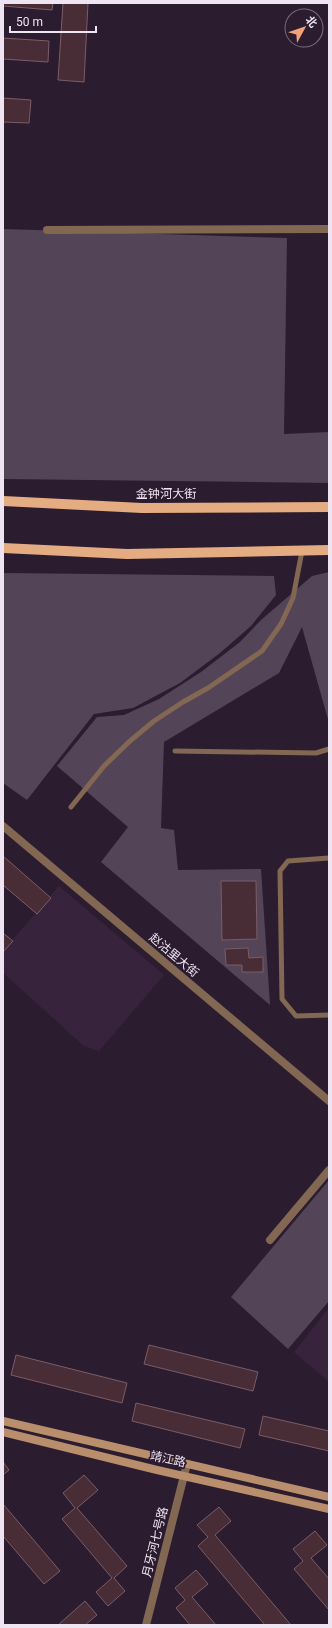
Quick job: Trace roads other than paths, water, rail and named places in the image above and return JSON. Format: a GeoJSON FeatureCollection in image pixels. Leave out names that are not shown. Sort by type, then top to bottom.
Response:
{"type":"FeatureCollection","features":[{"type":"Feature","properties":{"kind":"main road","name":"金钟河大街"},"geometry":{"type":"LineString","coordinates":[[3,501],[142,508],[329,507]]}},
{"type":"Feature","properties":{"kind":"main road"},"geometry":{"type":"LineString","coordinates":[[3,548],[127,554],[329,550]]}},
{"type":"Feature","properties":{"kind":"main road","name":"靖江路"},"geometry":{"type":"LineString","coordinates":[[3,1421],[329,1497]]}},
{"type":"Feature","properties":{"kind":"main road","name":"靖江路"},"geometry":{"type":"LineString","coordinates":[[3,1432],[329,1509]]}},
{"type":"Feature","properties":{"kind":"street"},"geometry":{"type":"LineString","coordinates":[[47,230],[329,229]]}},
{"type":"Feature","properties":{"kind":"street","name":"赵沽里大街"},"geometry":{"type":"LineString","coordinates":[[3,826],[329,1102]]}},
{"type":"Feature","properties":{"kind":"street"},"geometry":{"type":"LineString","coordinates":[[270,1240],[329,1170]]}},
{"type":"Feature","properties":{"kind":"street","name":"月牙河七号路"},"geometry":{"type":"LineString","coordinates":[[146,1625],[187,1464]]}},
{"type":"Feature","properties":{"kind":"lane"},"geometry":{"type":"LineString","coordinates":[[71,807],[104,766],[130,740],[154,721],[208,688],[262,651],[281,624],[293,598],[302,551]]}},
{"type":"Feature","properties":{"kind":"lane"},"geometry":{"type":"LineString","coordinates":[[175,751],[316,753],[329,749]]}},
{"type":"Feature","properties":{"kind":"lane"},"geometry":{"type":"LineString","coordinates":[[329,858],[288,861],[280,871],[282,999],[296,1016],[329,1015]]}}]}
